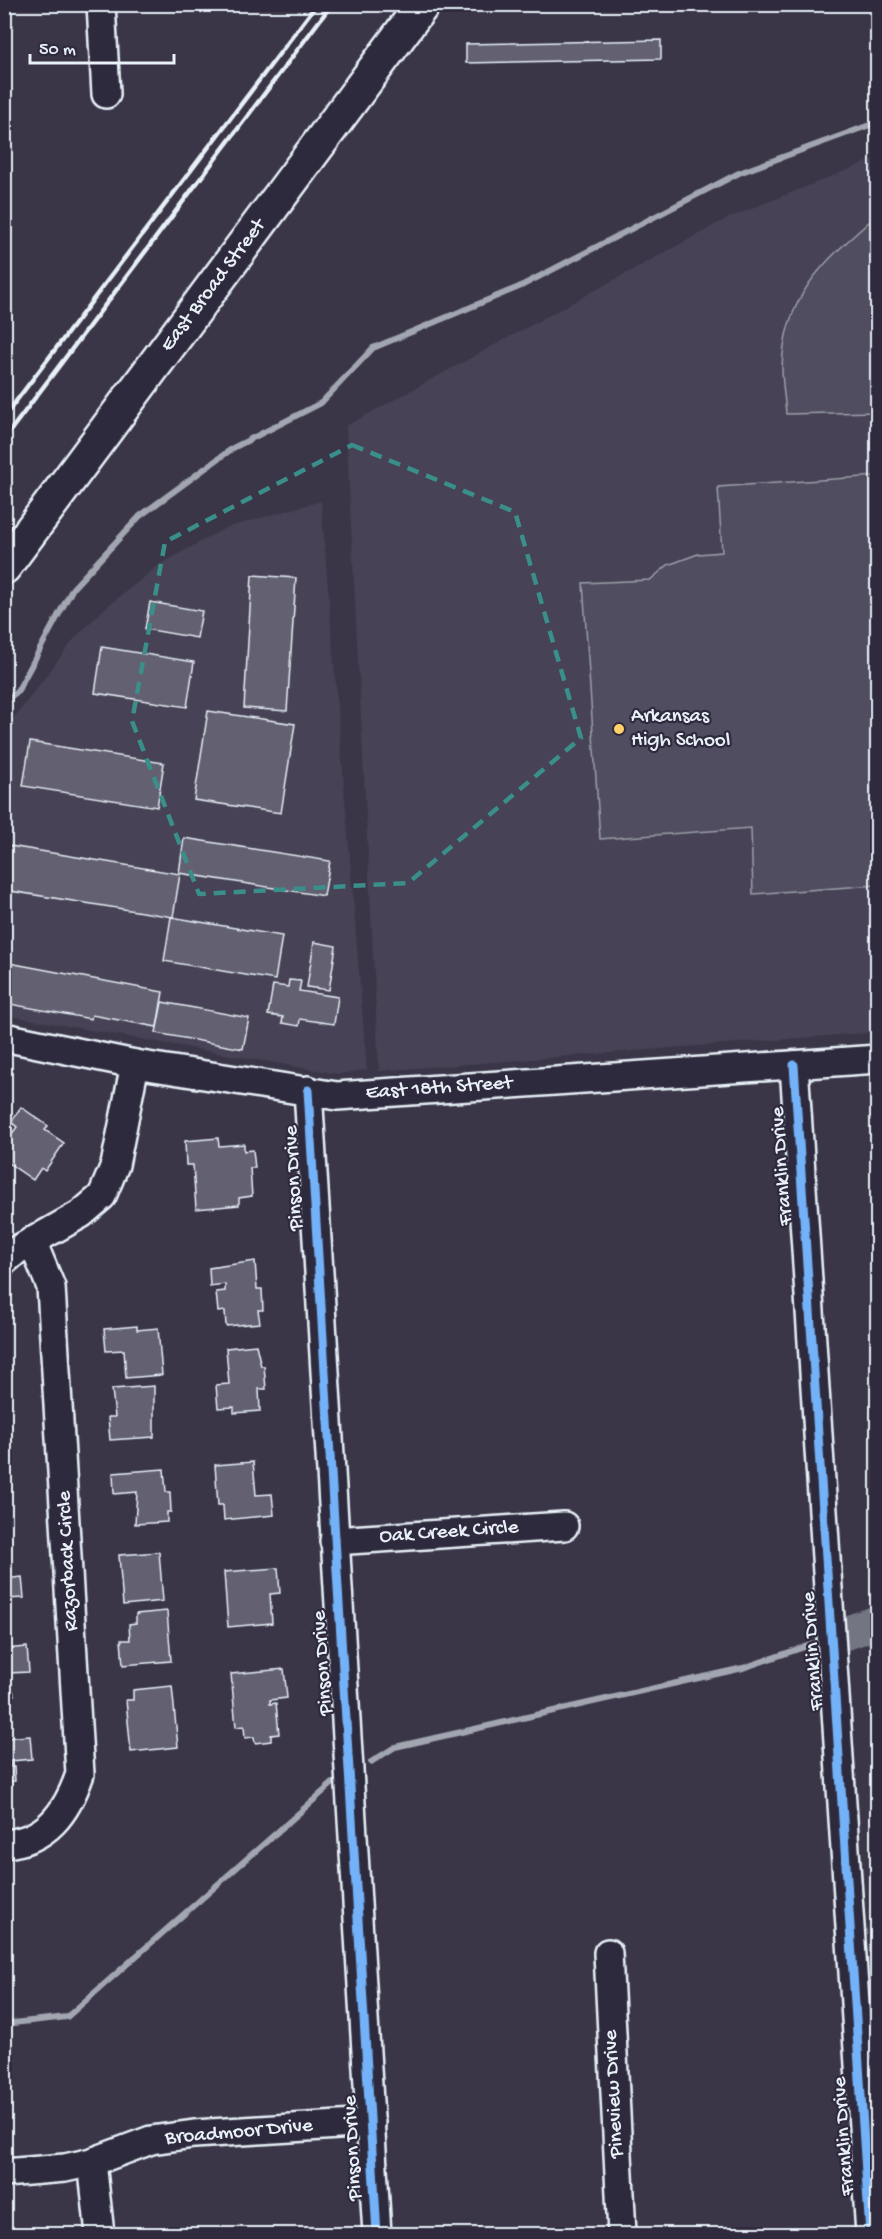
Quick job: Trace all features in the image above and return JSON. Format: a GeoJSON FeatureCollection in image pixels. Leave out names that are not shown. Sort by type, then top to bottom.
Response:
{"type":"FeatureCollection","features":[{"type":"Feature","properties":{"kind":"main road","name":"East Broad Street"},"geometry":{"type":"LineString","coordinates":[[4,567],[423,4]]}},
{"type":"Feature","properties":{"kind":"street"},"geometry":{"type":"LineString","coordinates":[[101,4],[106,94]]}},
{"type":"Feature","properties":{"kind":"street","name":"East 18th Street"},"geometry":{"type":"LineString","coordinates":[[4,1037],[135,1064],[337,1096],[878,1059]]}},
{"type":"Feature","properties":{"kind":"street"},"geometry":{"type":"LineString","coordinates":[[4,1261],[32,1241],[81,1214],[102,1196],[116,1165],[135,1064]]}},
{"type":"Feature","properties":{"kind":"street","name":"Franklin Drive"},"geometry":{"type":"LineString","coordinates":[[794,1065],[870,2235]]}},
{"type":"Feature","properties":{"kind":"street","name":"Pinson Drive"},"geometry":{"type":"LineString","coordinates":[[308,1090],[377,2235]]}},
{"type":"Feature","properties":{"kind":"street","name":"Razorback Circle"},"geometry":{"type":"LineString","coordinates":[[4,1844],[25,1842],[50,1826],[72,1798],[80,1774],[51,1287],[32,1241]]}},
{"type":"Feature","properties":{"kind":"street","name":"Oak Creek Circle"},"geometry":{"type":"LineString","coordinates":[[334,1541],[564,1526]]}},
{"type":"Feature","properties":{"kind":"street","name":"Pineview Drive"},"geometry":{"type":"LineString","coordinates":[[608,1953],[622,2235]]}},
{"type":"Feature","properties":{"kind":"street","name":"Broadmoor Drive"},"geometry":{"type":"LineString","coordinates":[[4,2173],[65,2168],[92,2162],[152,2140],[194,2134],[370,2123]]}},
{"type":"Feature","properties":{"kind":"street"},"geometry":{"type":"LineString","coordinates":[[92,2162],[100,2235]]}},
{"type":"Feature","properties":{"kind":"highlighted area"},"geometry":{"type":"Polygon","coordinates":[[[352,445],[515,512],[581,738],[408,883],[199,894],[132,721],[165,542],[352,445]]]}},
{"type":"Feature","properties":{"kind":"shaded area","name":"Arkansas High School"},"geometry":{"type":"Polygon","coordinates":[[[877,158],[877,1032],[379,1071],[346,426],[726,219],[877,158]]]}},
{"type":"Feature","properties":{"kind":"shaded area"},"geometry":{"type":"Polygon","coordinates":[[[877,215],[877,412],[786,414],[782,368],[785,342],[799,299],[825,264],[877,215]]]}},
{"type":"Feature","properties":{"kind":"shaded area"},"geometry":{"type":"Polygon","coordinates":[[[877,476],[877,885],[753,894],[751,828],[600,839],[583,583],[650,580],[668,565],[698,554],[722,552],[718,487],[877,476]]]}},
{"type":"Feature","properties":{"kind":"shaded area"},"geometry":{"type":"Polygon","coordinates":[[[321,501],[367,1070],[338,1074],[5,1015],[4,731],[75,638],[104,609],[159,565],[225,528],[321,501]]]}},
{"type":"Feature","properties":{"kind":"building"},"geometry":{"type":"Polygon","coordinates":[[[661,40],[661,59],[466,63],[466,44],[661,40]]]}},
{"type":"Feature","properties":{"kind":"building"},"geometry":{"type":"Polygon","coordinates":[[[252,575],[296,578],[287,711],[244,708],[252,575]]]}},
{"type":"Feature","properties":{"kind":"building"},"geometry":{"type":"Polygon","coordinates":[[[150,602],[202,611],[197,638],[145,629],[150,602]]]}},
{"type":"Feature","properties":{"kind":"building"},"geometry":{"type":"Polygon","coordinates":[[[102,647],[194,662],[187,707],[95,693],[102,647]]]}},
{"type":"Feature","properties":{"kind":"building"},"geometry":{"type":"Polygon","coordinates":[[[208,711],[295,724],[281,813],[194,800],[208,711]]]}},
{"type":"Feature","properties":{"kind":"building"},"geometry":{"type":"Polygon","coordinates":[[[30,742],[164,763],[157,807],[23,786],[30,742]]]}},
{"type":"Feature","properties":{"kind":"building"},"geometry":{"type":"Polygon","coordinates":[[[184,838],[330,861],[324,896],[179,873],[184,838]]]}},
{"type":"Feature","properties":{"kind":"building"},"geometry":{"type":"Polygon","coordinates":[[[4,845],[180,874],[173,917],[4,890],[4,845]]]}},
{"type":"Feature","properties":{"kind":"building"},"geometry":{"type":"Polygon","coordinates":[[[171,917],[282,936],[275,980],[164,961],[171,917]]]}},
{"type":"Feature","properties":{"kind":"building"},"geometry":{"type":"Polygon","coordinates":[[[314,942],[336,946],[329,990],[307,987],[314,942]]]}},
{"type":"Feature","properties":{"kind":"building"},"geometry":{"type":"Polygon","coordinates":[[[4,962],[163,992],[157,1027],[92,1015],[91,1019],[4,1003],[4,962]]]}},
{"type":"Feature","properties":{"kind":"building"},"geometry":{"type":"Polygon","coordinates":[[[289,980],[301,981],[299,991],[338,997],[334,1024],[300,1019],[299,1026],[282,1023],[283,1017],[268,1015],[273,985],[288,987],[289,980]]]}},
{"type":"Feature","properties":{"kind":"building"},"geometry":{"type":"Polygon","coordinates":[[[162,1002],[249,1018],[243,1049],[156,1033],[162,1002]]]}},
{"type":"Feature","properties":{"kind":"building"},"geometry":{"type":"Polygon","coordinates":[[[21,1107],[48,1126],[45,1130],[64,1143],[45,1171],[41,1168],[33,1180],[4,1160],[4,1145],[17,1127],[11,1122],[21,1107]]]}},
{"type":"Feature","properties":{"kind":"building"},"geometry":{"type":"Polygon","coordinates":[[[218,1138],[219,1146],[244,1144],[244,1151],[253,1150],[255,1168],[250,1168],[252,1196],[239,1198],[239,1205],[196,1209],[193,1165],[186,1165],[185,1141],[218,1138]]]}},
{"type":"Feature","properties":{"kind":"building"},"geometry":{"type":"Polygon","coordinates":[[[255,1261],[257,1289],[262,1289],[263,1310],[258,1310],[260,1323],[226,1326],[225,1311],[218,1312],[216,1292],[225,1291],[225,1284],[210,1286],[209,1268],[255,1261]]]}},
{"type":"Feature","properties":{"kind":"building"},"geometry":{"type":"Polygon","coordinates":[[[137,1326],[137,1330],[158,1328],[162,1375],[126,1378],[124,1350],[106,1351],[104,1329],[137,1326]]]}},
{"type":"Feature","properties":{"kind":"building"},"geometry":{"type":"Polygon","coordinates":[[[256,1345],[261,1366],[264,1366],[266,1389],[259,1389],[260,1411],[234,1413],[234,1407],[218,1408],[216,1385],[229,1384],[226,1348],[256,1345]]]}},
{"type":"Feature","properties":{"kind":"building"},"geometry":{"type":"Polygon","coordinates":[[[154,1386],[154,1437],[110,1440],[108,1417],[115,1417],[112,1389],[154,1386]]]}},
{"type":"Feature","properties":{"kind":"building"},"geometry":{"type":"Polygon","coordinates":[[[253,1462],[256,1495],[272,1494],[274,1515],[224,1520],[223,1505],[218,1505],[215,1465],[253,1462]]]}},
{"type":"Feature","properties":{"kind":"building"},"geometry":{"type":"Polygon","coordinates":[[[164,1469],[166,1492],[170,1492],[171,1512],[167,1512],[167,1522],[135,1524],[137,1492],[114,1494],[113,1473],[164,1469]]]}},
{"type":"Feature","properties":{"kind":"building"},"geometry":{"type":"Polygon","coordinates":[[[159,1552],[163,1601],[123,1605],[119,1555],[159,1552]]]}},
{"type":"Feature","properties":{"kind":"building"},"geometry":{"type":"Polygon","coordinates":[[[278,1568],[280,1593],[270,1594],[272,1623],[228,1627],[224,1572],[278,1568]]]}},
{"type":"Feature","properties":{"kind":"building"},"geometry":{"type":"Polygon","coordinates":[[[22,1577],[24,1598],[4,1599],[4,1579],[22,1577]]]}},
{"type":"Feature","properties":{"kind":"building"},"geometry":{"type":"Polygon","coordinates":[[[167,1611],[171,1661],[123,1665],[121,1640],[130,1640],[129,1624],[136,1623],[136,1614],[167,1611]]]}},
{"type":"Feature","properties":{"kind":"building"},"geometry":{"type":"Polygon","coordinates":[[[27,1647],[29,1672],[9,1673],[14,1695],[10,1695],[10,1704],[4,1705],[4,1649],[27,1647]]]}},
{"type":"Feature","properties":{"kind":"building"},"geometry":{"type":"Polygon","coordinates":[[[284,1669],[287,1698],[270,1700],[270,1704],[276,1703],[279,1734],[271,1735],[271,1741],[255,1743],[254,1737],[245,1738],[244,1726],[236,1727],[231,1674],[284,1669]]]}},
{"type":"Feature","properties":{"kind":"building"},"geometry":{"type":"Polygon","coordinates":[[[172,1686],[178,1747],[131,1752],[126,1700],[133,1700],[133,1690],[172,1686]]]}},
{"type":"Feature","properties":{"kind":"building"},"geometry":{"type":"Polygon","coordinates":[[[30,1736],[32,1759],[11,1761],[15,1781],[10,1782],[11,1787],[4,1788],[4,1738],[30,1736]]]}},
{"type":"Feature","properties":{"kind":"waterway"},"geometry":{"type":"LineString","coordinates":[[4,701],[17,692],[73,588],[140,516],[233,448],[321,403],[373,348],[519,287],[739,173],[878,122]]}},
{"type":"Feature","properties":{"kind":"waterway"},"geometry":{"type":"LineString","coordinates":[[846,1633],[878,1622]]}},
{"type":"Feature","properties":{"kind":"waterway"},"geometry":{"type":"LineString","coordinates":[[371,1762],[395,1747],[743,1668],[816,1643]]}},
{"type":"Feature","properties":{"kind":"waterway"},"geometry":{"type":"LineString","coordinates":[[4,2024],[67,2017],[333,1783]]}},
{"type":"Feature","properties":{"kind":"railway"},"geometry":{"type":"LineString","coordinates":[[4,417],[317,4]]}},
{"type":"Feature","properties":{"kind":"railway"},"geometry":{"type":"LineString","coordinates":[[4,439],[332,4]]}},
{"type":"Feature","properties":{"kind":"cycle path"},"geometry":{"type":"LineString","coordinates":[[794,1065],[870,2234]]}},
{"type":"Feature","properties":{"kind":"cycle path"},"geometry":{"type":"LineString","coordinates":[[308,1090],[377,2234]]}},
{"type":"Feature","properties":{"kind":"place","name":"Arkansas High School"},"geometry":{"type":"Point","coordinates":[619,729]}}]}
